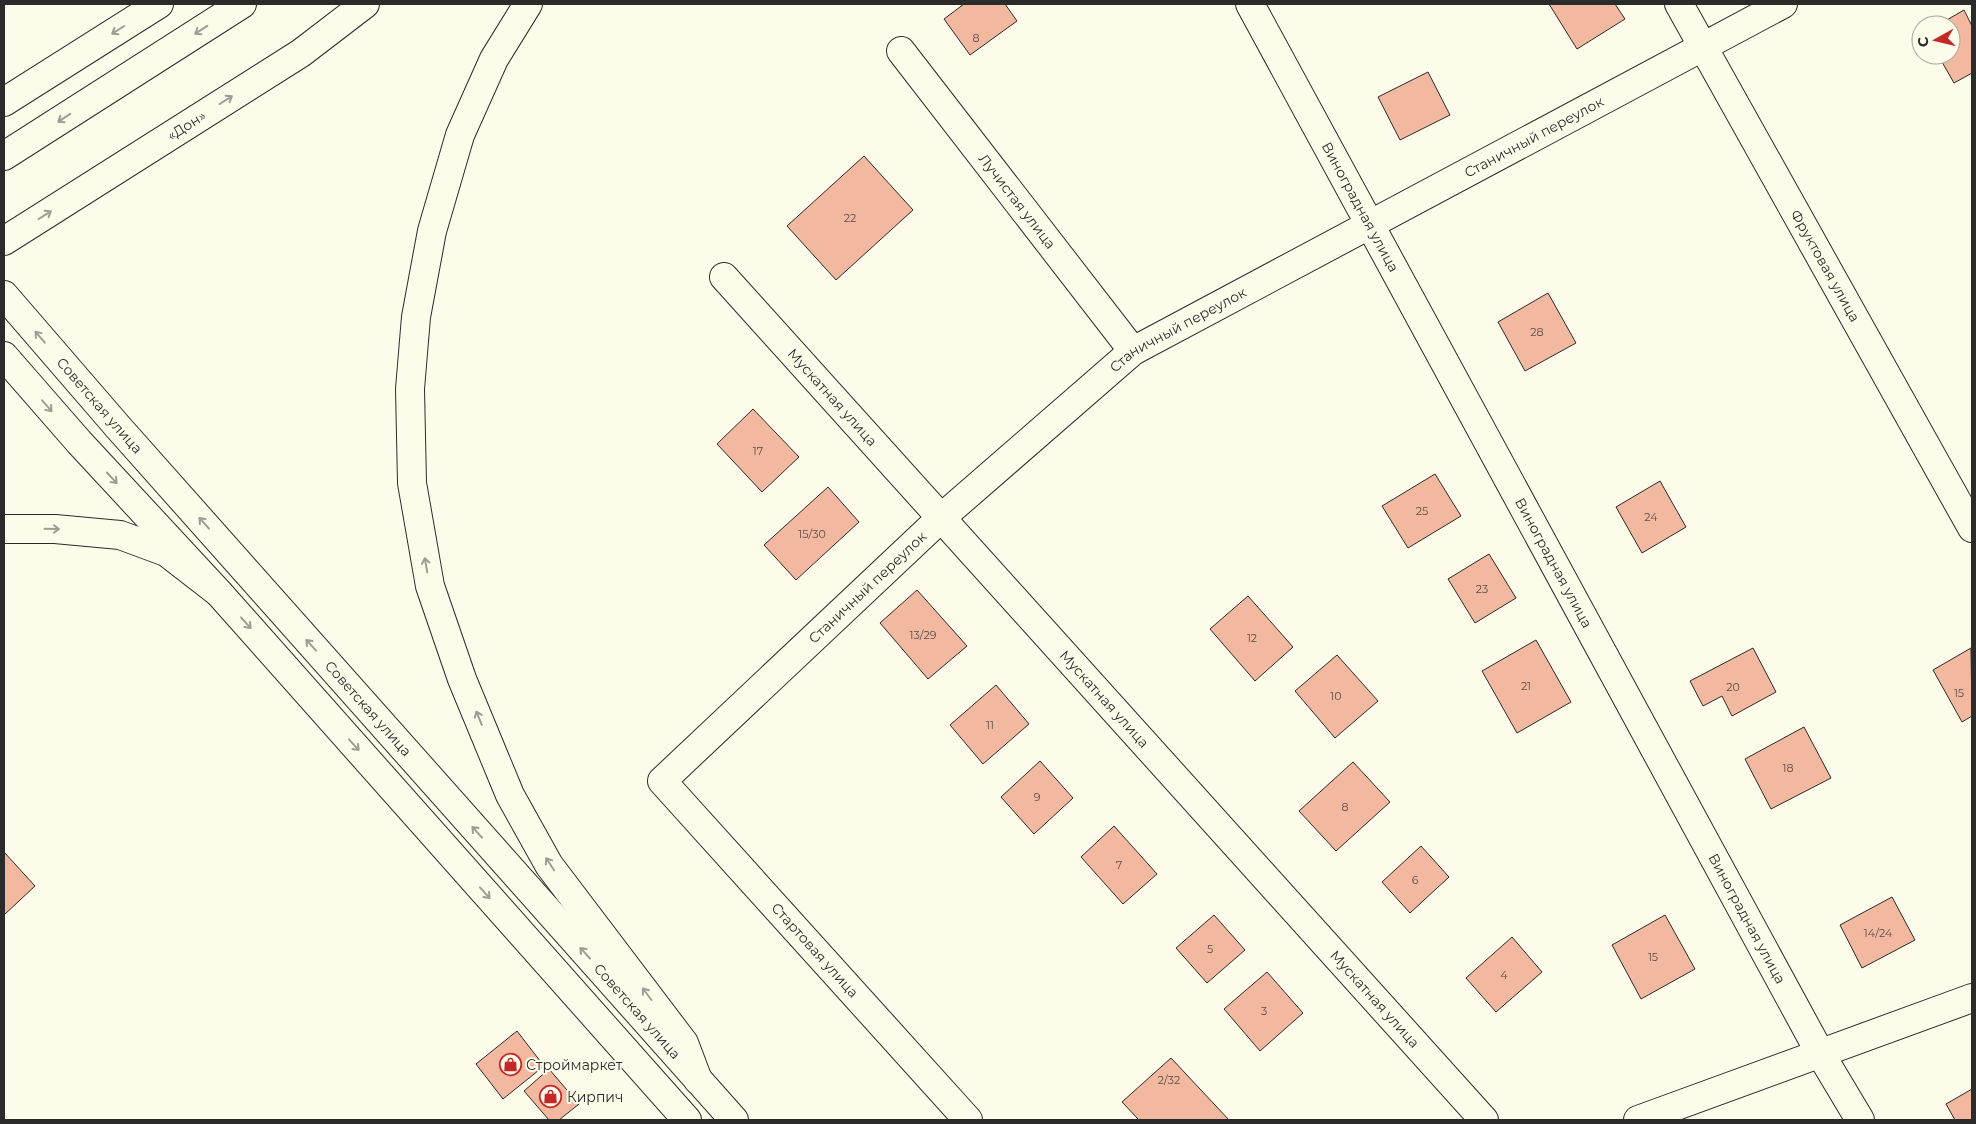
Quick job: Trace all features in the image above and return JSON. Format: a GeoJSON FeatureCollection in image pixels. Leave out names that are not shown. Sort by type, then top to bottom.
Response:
{"type":"FeatureCollection","features":[{"type":"Feature","properties":{"kind":"main road"},"geometry":{"type":"LineString","coordinates":[[4,102],[159,4]]}},
{"type":"Feature","properties":{"kind":"main road"},"geometry":{"type":"LineString","coordinates":[[4,156],[242,4]]}},
{"type":"Feature","properties":{"kind":"main road","name":"«Дон»"},"geometry":{"type":"LineString","coordinates":[[4,241],[301,53],[365,4]]}},
{"type":"Feature","properties":{"kind":"main road"},"geometry":{"type":"LineString","coordinates":[[528,4],[494,59],[460,135],[432,231],[416,317],[410,389],[412,483],[430,586],[462,679],[510,795],[550,865],[684,1043],[698,1080]]}},
{"type":"Feature","properties":{"kind":"main road","name":"Виноградная улица"},"geometry":{"type":"LineString","coordinates":[[1250,4],[1372,225],[1820,1053],[1860,1120]]}},
{"type":"Feature","properties":{"kind":"main road","name":"Фруктовая улица"},"geometry":{"type":"LineString","coordinates":[[1678,4],[1972,528]]}},
{"type":"Feature","properties":{"kind":"main road","name":"Станичный переулок"},"geometry":{"type":"LineString","coordinates":[[662,781],[941,518],[1133,351],[1783,4]]}},
{"type":"Feature","properties":{"kind":"main road","name":"Лучистая улица"},"geometry":{"type":"LineString","coordinates":[[901,51],[1133,351]]}},
{"type":"Feature","properties":{"kind":"main road","name":"Мускатная улица"},"geometry":{"type":"LineString","coordinates":[[724,277],[1484,1120]]}},
{"type":"Feature","properties":{"kind":"main road","name":"Советская улица"},"geometry":{"type":"LineString","coordinates":[[4,295],[118,427],[734,1120]]}},
{"type":"Feature","properties":{"kind":"main road"},"geometry":{"type":"LineString","coordinates":[[4,356],[79,442],[219,593],[687,1120]]}},
{"type":"Feature","properties":{"kind":"main road"},"geometry":{"type":"LineString","coordinates":[[4,530],[55,529],[120,535],[166,552],[219,593]]}},
{"type":"Feature","properties":{"kind":"main road","name":"Стартовая улица"},"geometry":{"type":"LineString","coordinates":[[662,781],[968,1120]]}},
{"type":"Feature","properties":{"kind":"main road"},"geometry":{"type":"LineString","coordinates":[[1638,1120],[1972,998]]}},
{"type":"Feature","properties":{"kind":"building"},"geometry":{"type":"Polygon","coordinates":[[[964,4],[1005,4],[1017,21],[970,55],[944,19],[964,4]]]}},
{"type":"Feature","properties":{"kind":"building"},"geometry":{"type":"Polygon","coordinates":[[[1549,4],[1615,4],[1625,19],[1577,49],[1549,4]]]}},
{"type":"Feature","properties":{"kind":"building"},"geometry":{"type":"Polygon","coordinates":[[[1964,10],[1972,26],[1972,73],[1954,83],[1944,65],[1961,65],[1961,15],[1955,15],[1964,10]]]}},
{"type":"Feature","properties":{"kind":"building"},"geometry":{"type":"Polygon","coordinates":[[[1428,72],[1450,115],[1400,140],[1378,97],[1428,72]]]}},
{"type":"Feature","properties":{"kind":"building"},"geometry":{"type":"Polygon","coordinates":[[[864,156],[913,210],[836,280],[787,226],[864,156]]]}},
{"type":"Feature","properties":{"kind":"building"},"geometry":{"type":"Polygon","coordinates":[[[1548,293],[1576,343],[1525,371],[1498,322],[1548,293]]]}},
{"type":"Feature","properties":{"kind":"building"},"geometry":{"type":"Polygon","coordinates":[[[753,409],[799,457],[762,492],[717,444],[753,409]]]}},
{"type":"Feature","properties":{"kind":"building"},"geometry":{"type":"Polygon","coordinates":[[[1435,474],[1461,516],[1408,548],[1382,506],[1435,474]]]}},
{"type":"Feature","properties":{"kind":"building"},"geometry":{"type":"Polygon","coordinates":[[[1660,481],[1686,527],[1642,553],[1616,507],[1660,481]]]}},
{"type":"Feature","properties":{"kind":"building"},"geometry":{"type":"Polygon","coordinates":[[[828,487],[859,522],[796,580],[764,545],[828,487]]]}},
{"type":"Feature","properties":{"kind":"building"},"geometry":{"type":"Polygon","coordinates":[[[1489,554],[1516,598],[1475,623],[1448,579],[1489,554]]]}},
{"type":"Feature","properties":{"kind":"building"},"geometry":{"type":"Polygon","coordinates":[[[917,590],[967,646],[928,679],[880,623],[917,590]]]}},
{"type":"Feature","properties":{"kind":"building"},"geometry":{"type":"Polygon","coordinates":[[[1248,596],[1293,647],[1255,681],[1210,629],[1248,596]]]}},
{"type":"Feature","properties":{"kind":"building"},"geometry":{"type":"Polygon","coordinates":[[[1536,640],[1571,702],[1517,733],[1482,671],[1536,640]]]}},
{"type":"Feature","properties":{"kind":"building"},"geometry":{"type":"Polygon","coordinates":[[[1753,648],[1776,692],[1732,716],[1722,696],[1703,706],[1690,681],[1753,648]]]}},
{"type":"Feature","properties":{"kind":"building"},"geometry":{"type":"Polygon","coordinates":[[[1971,648],[1972,716],[1962,722],[1933,670],[1971,648]]]}},
{"type":"Feature","properties":{"kind":"building"},"geometry":{"type":"Polygon","coordinates":[[[1337,655],[1378,701],[1335,738],[1295,691],[1337,655]]]}},
{"type":"Feature","properties":{"kind":"building"},"geometry":{"type":"Polygon","coordinates":[[[996,685],[1029,724],[983,764],[950,725],[996,685]]]}},
{"type":"Feature","properties":{"kind":"building"},"geometry":{"type":"Polygon","coordinates":[[[1804,727],[1831,778],[1771,809],[1745,759],[1804,727]]]}},
{"type":"Feature","properties":{"kind":"building"},"geometry":{"type":"Polygon","coordinates":[[[1040,761],[1073,798],[1034,834],[1001,797],[1040,761]]]}},
{"type":"Feature","properties":{"kind":"building"},"geometry":{"type":"Polygon","coordinates":[[[1353,762],[1390,802],[1336,851],[1299,811],[1353,762]]]}},
{"type":"Feature","properties":{"kind":"building"},"geometry":{"type":"Polygon","coordinates":[[[1114,826],[1157,874],[1123,904],[1081,857],[1114,826]]]}},
{"type":"Feature","properties":{"kind":"building"},"geometry":{"type":"Polygon","coordinates":[[[1421,846],[1449,877],[1410,913],[1382,882],[1421,846]]]}},
{"type":"Feature","properties":{"kind":"building"},"geometry":{"type":"Polygon","coordinates":[[[4,852],[35,886],[4,915],[4,852]]]}},
{"type":"Feature","properties":{"kind":"building"},"geometry":{"type":"Polygon","coordinates":[[[1892,897],[1915,940],[1862,968],[1840,925],[1892,897]]]}},
{"type":"Feature","properties":{"kind":"building"},"geometry":{"type":"Polygon","coordinates":[[[1214,915],[1245,950],[1207,983],[1176,948],[1214,915]]]}},
{"type":"Feature","properties":{"kind":"building"},"geometry":{"type":"Polygon","coordinates":[[[1665,915],[1695,969],[1641,999],[1612,945],[1665,915]]]}},
{"type":"Feature","properties":{"kind":"building"},"geometry":{"type":"Polygon","coordinates":[[[1512,937],[1542,972],[1496,1012],[1466,978],[1512,937]]]}},
{"type":"Feature","properties":{"kind":"building"},"geometry":{"type":"Polygon","coordinates":[[[1267,972],[1303,1013],[1260,1051],[1224,1009],[1267,972]]]}},
{"type":"Feature","properties":{"kind":"building","name":"Строймаркет"},"geometry":{"type":"Polygon","coordinates":[[[517,1031],[544,1066],[503,1099],[476,1064],[517,1031]]]}},
{"type":"Feature","properties":{"kind":"building"},"geometry":{"type":"Polygon","coordinates":[[[1171,1058],[1229,1120],[1139,1120],[1122,1102],[1171,1058]]]}},
{"type":"Feature","properties":{"kind":"building","name":"Кирпич"},"geometry":{"type":"Polygon","coordinates":[[[549,1069],[579,1104],[559,1120],[549,1120],[524,1091],[549,1069]]]}},
{"type":"Feature","properties":{"kind":"building"},"geometry":{"type":"Polygon","coordinates":[[[1972,1089],[1972,1120],[1955,1120],[1946,1104],[1972,1089]]]}},
{"type":"Feature","properties":{"kind":"place","name":"Строймаркет"},"geometry":{"type":"Point","coordinates":[510,1065]}},
{"type":"Feature","properties":{"kind":"place","name":"Кирпич"},"geometry":{"type":"Point","coordinates":[551,1097]}}]}
